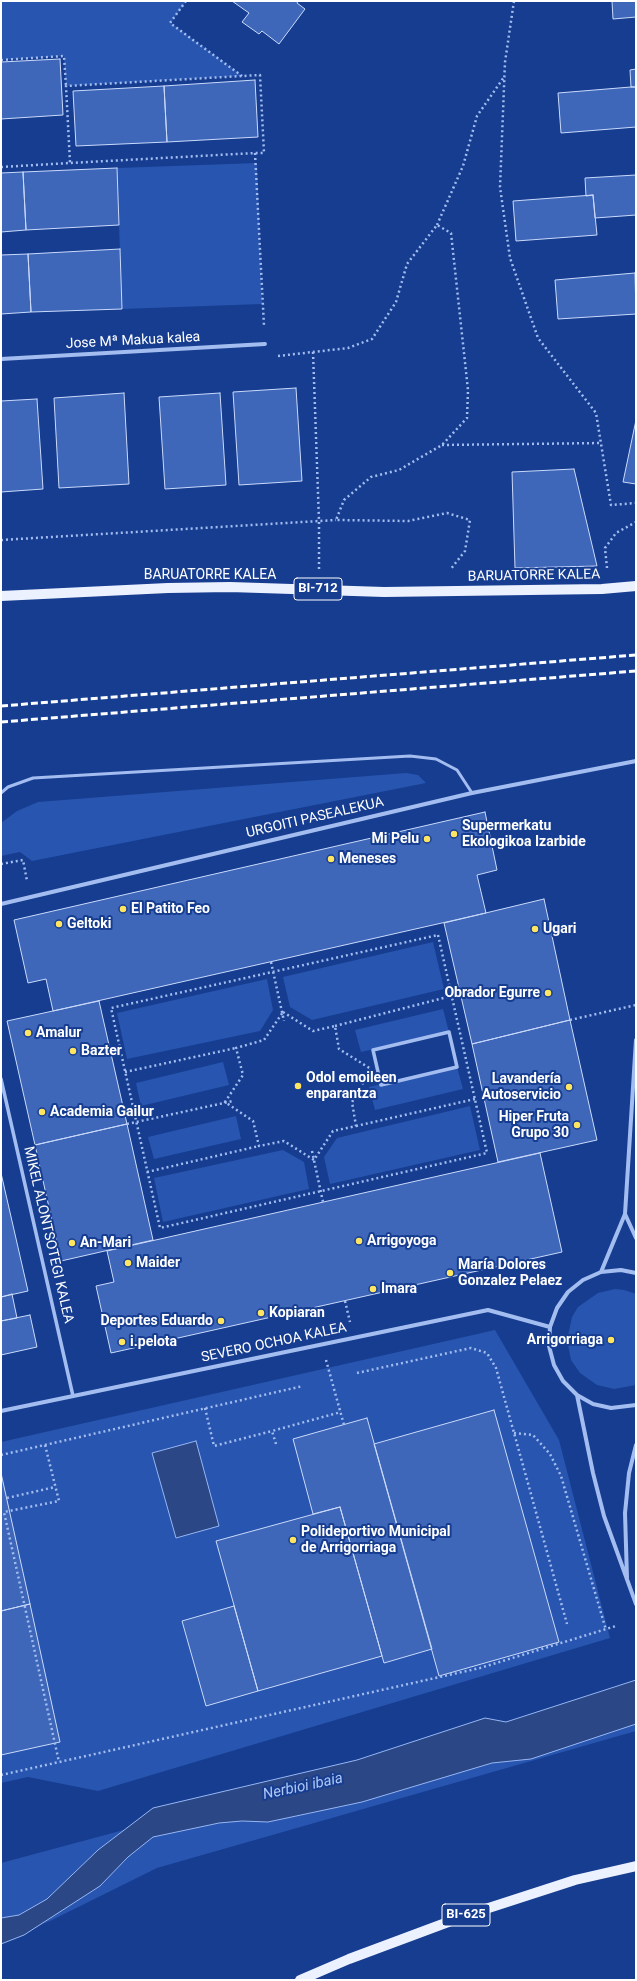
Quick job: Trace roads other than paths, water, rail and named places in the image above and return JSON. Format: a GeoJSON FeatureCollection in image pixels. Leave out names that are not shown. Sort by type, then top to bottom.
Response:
{"type":"FeatureCollection","features":[{"type":"Feature","properties":{"kind":"main road","name":"BARUATORRE KALEA"},"geometry":{"type":"LineString","coordinates":[[1,596],[168,588],[320,589],[384,592],[608,588],[636,586]]}},
{"type":"Feature","properties":{"kind":"main road","name":"BI-625"},"geometry":{"type":"LineString","coordinates":[[300,1980],[349,1959],[467,1914],[575,1880],[636,1866]]}},
{"type":"Feature","properties":{"kind":"street","name":"Jose Mª Makua kalea"},"geometry":{"type":"LineString","coordinates":[[1,359],[265,344]]}},
{"type":"Feature","properties":{"kind":"street","name":"URGOITI PASEALEKUA"},"geometry":{"type":"LineString","coordinates":[[1,904],[472,793],[636,761]]}},
{"type":"Feature","properties":{"kind":"street"},"geometry":{"type":"LineString","coordinates":[[449,1032],[457,1067],[381,1085],[373,1050],[449,1032]]}},
{"type":"Feature","properties":{"kind":"street"},"geometry":{"type":"LineString","coordinates":[[601,1272],[625,1214],[636,1040]]}},
{"type":"Feature","properties":{"kind":"street","name":"MIKEL ALONTSOTEGI KALEA"},"geometry":{"type":"LineString","coordinates":[[1,1079],[73,1396]]}},
{"type":"Feature","properties":{"kind":"street"},"geometry":{"type":"LineString","coordinates":[[625,1214],[636,1238]]}},
{"type":"Feature","properties":{"kind":"street"},"geometry":{"type":"LineString","coordinates":[[636,1273],[621,1270],[601,1272],[583,1280],[568,1292],[557,1308],[550,1327],[549,1346],[554,1365],[564,1381],[577,1395],[593,1404],[611,1408],[636,1406]]}},
{"type":"Feature","properties":{"kind":"street","name":"SEVERO OCHOA KALEA"},"geometry":{"type":"LineString","coordinates":[[1,1411],[488,1310],[550,1327]]}},
{"type":"Feature","properties":{"kind":"street"},"geometry":{"type":"LineString","coordinates":[[577,1395],[602,1508],[627,1583],[636,1604]]}},
{"type":"Feature","properties":{"kind":"street"},"geometry":{"type":"LineString","coordinates":[[627,1583],[625,1513],[629,1473],[636,1445]]}},
{"type":"Feature","properties":{"kind":"lane"},"geometry":{"type":"LineString","coordinates":[[1,792],[8,787],[33,778],[410,756],[436,759],[457,770],[472,793]]}},
{"type":"Feature","properties":{"kind":"water"},"geometry":{"type":"Polygon","coordinates":[[[196,1441],[219,1526],[176,1538],[152,1453],[196,1441]]]}},
{"type":"Feature","properties":{"kind":"water","name":"Nerbioi ibaia"},"geometry":{"type":"Polygon","coordinates":[[[636,1680],[636,1724],[531,1759],[492,1763],[362,1802],[268,1822],[242,1821],[219,1823],[153,1837],[128,1857],[100,1886],[24,1935],[1,1944],[1,1918],[19,1915],[47,1899],[98,1850],[153,1808],[357,1760],[485,1718],[506,1722],[636,1680]]]}},
{"type":"Feature","properties":{"kind":"railway"},"geometry":{"type":"LineString","coordinates":[[1,706],[636,655]]}},
{"type":"Feature","properties":{"kind":"railway"},"geometry":{"type":"LineString","coordinates":[[1,722],[636,671]]}},
{"type":"Feature","properties":{"kind":"place","name":"Supermerkatu Ekologikoa Izarbide"},"geometry":{"type":"Point","coordinates":[454,834]}},
{"type":"Feature","properties":{"kind":"place","name":"Mi Pelu"},"geometry":{"type":"Point","coordinates":[427,839]}},
{"type":"Feature","properties":{"kind":"place","name":"Meneses"},"geometry":{"type":"Point","coordinates":[331,859]}},
{"type":"Feature","properties":{"kind":"place","name":"El Patito Feo"},"geometry":{"type":"Point","coordinates":[123,909]}},
{"type":"Feature","properties":{"kind":"place","name":"Geltoki"},"geometry":{"type":"Point","coordinates":[59,924]}},
{"type":"Feature","properties":{"kind":"place","name":"Ugari"},"geometry":{"type":"Point","coordinates":[535,929]}},
{"type":"Feature","properties":{"kind":"place","name":"Obrador Egurre"},"geometry":{"type":"Point","coordinates":[548,993]}},
{"type":"Feature","properties":{"kind":"place","name":"Amalur"},"geometry":{"type":"Point","coordinates":[28,1033]}},
{"type":"Feature","properties":{"kind":"place","name":"Bazter"},"geometry":{"type":"Point","coordinates":[73,1051]}},
{"type":"Feature","properties":{"kind":"place","name":"Odol emoileen enparantza"},"geometry":{"type":"Point","coordinates":[298,1086]}},
{"type":"Feature","properties":{"kind":"place","name":"Lavandería Autoservicio"},"geometry":{"type":"Point","coordinates":[569,1087]}},
{"type":"Feature","properties":{"kind":"place","name":"Academia Gailur"},"geometry":{"type":"Point","coordinates":[42,1112]}},
{"type":"Feature","properties":{"kind":"place","name":"Hiper Fruta Grupo 30"},"geometry":{"type":"Point","coordinates":[577,1125]}},
{"type":"Feature","properties":{"kind":"place","name":"Arrigoyoga"},"geometry":{"type":"Point","coordinates":[359,1241]}},
{"type":"Feature","properties":{"kind":"place","name":"An-Mari"},"geometry":{"type":"Point","coordinates":[72,1243]}},
{"type":"Feature","properties":{"kind":"place","name":"Maider"},"geometry":{"type":"Point","coordinates":[128,1263]}},
{"type":"Feature","properties":{"kind":"place","name":"María Dolores Gonzalez Pelaez"},"geometry":{"type":"Point","coordinates":[450,1273]}},
{"type":"Feature","properties":{"kind":"place","name":"Imara"},"geometry":{"type":"Point","coordinates":[373,1289]}},
{"type":"Feature","properties":{"kind":"place","name":"Kopiaran"},"geometry":{"type":"Point","coordinates":[261,1313]}},
{"type":"Feature","properties":{"kind":"place","name":"Deportes Eduardo"},"geometry":{"type":"Point","coordinates":[221,1321]}},
{"type":"Feature","properties":{"kind":"place","name":"Arrigorriaga"},"geometry":{"type":"Point","coordinates":[611,1340]}},
{"type":"Feature","properties":{"kind":"place","name":"i.pelota"},"geometry":{"type":"Point","coordinates":[122,1342]}},
{"type":"Feature","properties":{"kind":"place","name":"Polideportivo Municipal de Arrigorriaga"},"geometry":{"type":"Point","coordinates":[293,1540]}}]}
